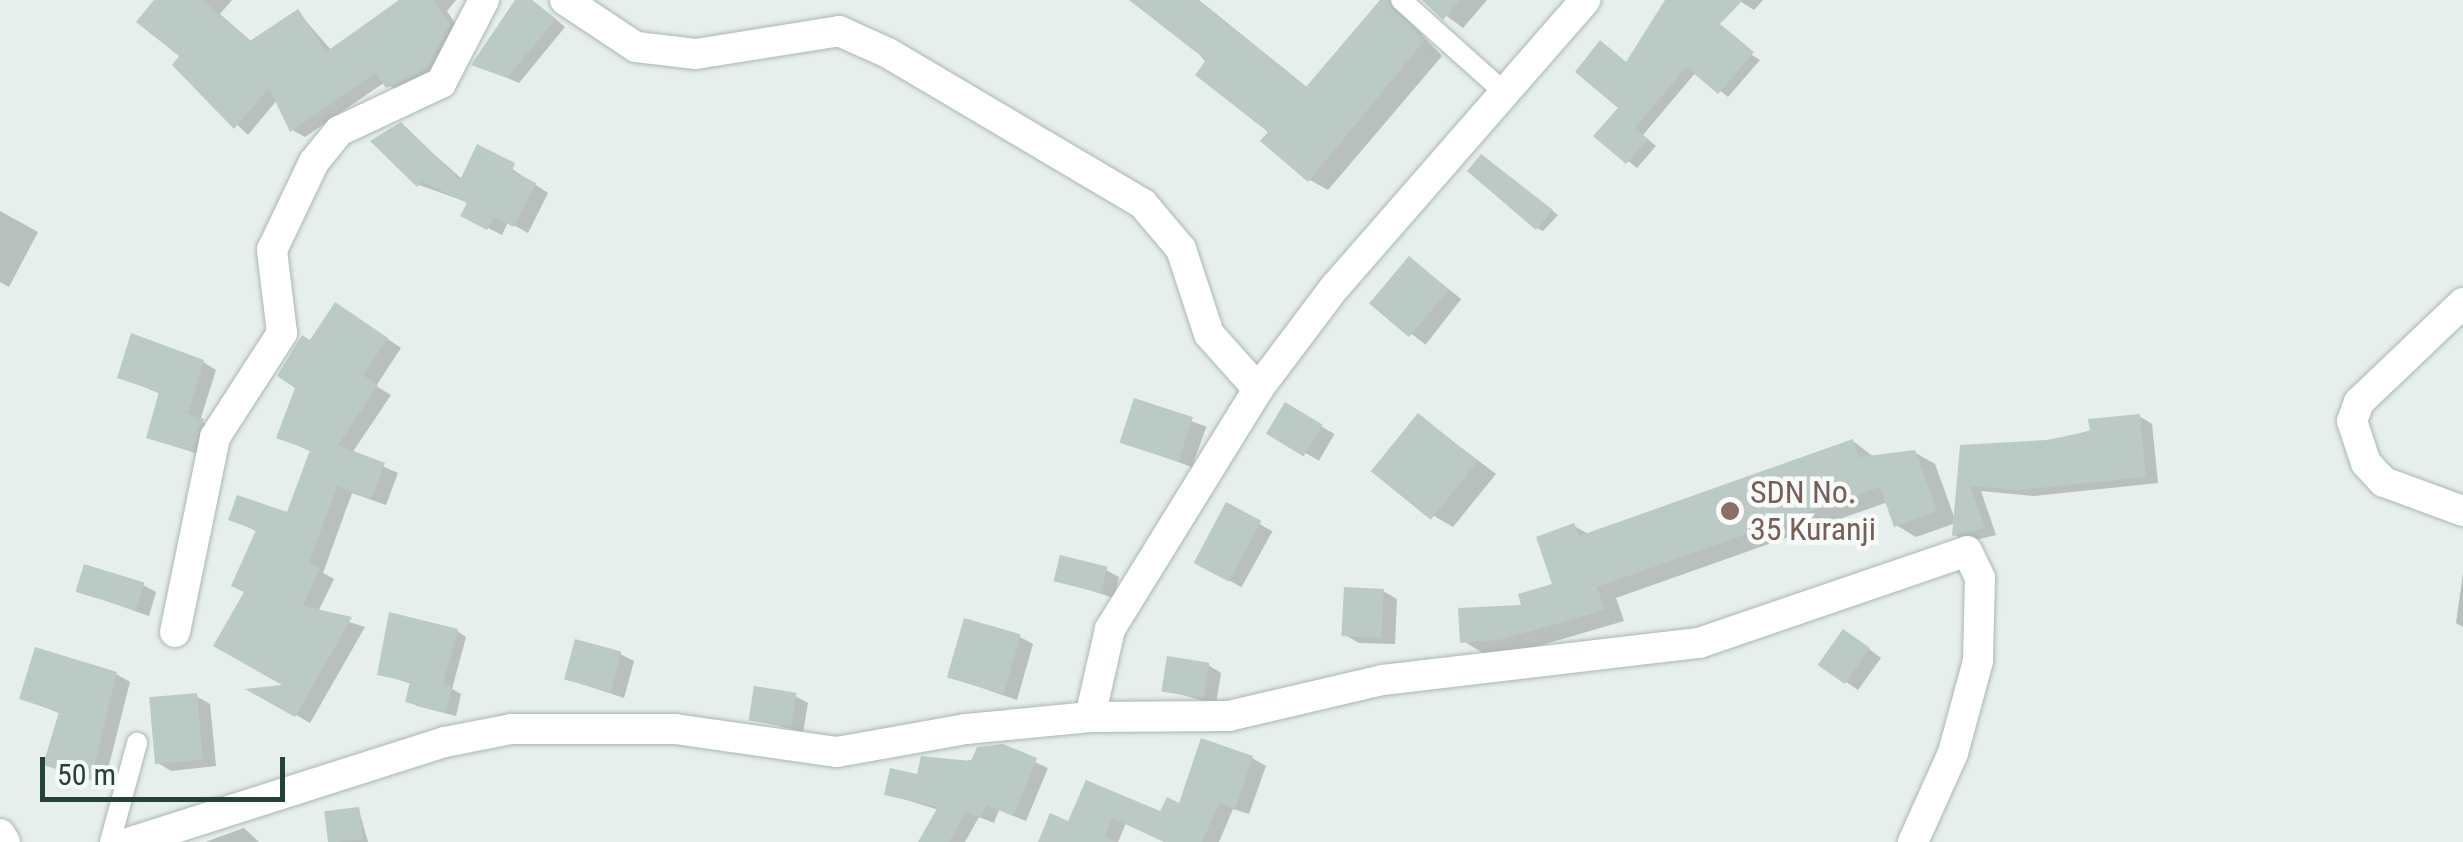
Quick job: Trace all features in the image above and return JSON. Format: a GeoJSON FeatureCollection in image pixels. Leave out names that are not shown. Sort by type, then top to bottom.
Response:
{"type":"FeatureCollection","features":[{"type":"Feature","properties":{"kind":"street"},"geometry":{"type":"LineString","coordinates":[[175,632],[215,437],[282,332],[272,250],[314,162],[339,131],[440,84],[484,0]]}},
{"type":"Feature","properties":{"kind":"street"},"geometry":{"type":"LineString","coordinates":[[565,0],[636,47],[696,54],[839,31],[888,54],[1143,204],[1181,249],[1209,334],[1258,389]]}},
{"type":"Feature","properties":{"kind":"street"},"geometry":{"type":"LineString","coordinates":[[1090,718],[1110,629],[1258,389],[1335,286],[1585,0]]}},
{"type":"Feature","properties":{"kind":"street"},"geometry":{"type":"LineString","coordinates":[[2463,303],[2359,402],[2352,421],[2366,463],[2384,482],[2463,511]]}},
{"type":"Feature","properties":{"kind":"street"},"geometry":{"type":"LineString","coordinates":[[131,842],[445,742],[511,729],[675,729],[837,752],[966,729],[1090,718],[1230,716],[1382,680],[1699,644],[1967,551],[1980,578],[1978,661],[1953,753],[1913,842]]}},
{"type":"Feature","properties":{"kind":"street"},"geometry":{"type":"LineString","coordinates":[[0,834],[5,842]]}},
{"type":"Feature","properties":{"kind":"lane"},"geometry":{"type":"LineString","coordinates":[[1401,0],[1506,94]]}},
{"type":"Feature","properties":{"kind":"lane"},"geometry":{"type":"LineString","coordinates":[[110,842],[137,743]]}},
{"type":"Feature","properties":{"kind":"building"},"geometry":{"type":"Polygon","coordinates":[[[154,0],[203,0],[250,41],[298,9],[326,52],[399,0],[434,0],[450,25],[427,69],[386,88],[376,73],[290,132],[269,88],[234,129],[172,65],[179,56],[136,22],[154,0]]]}},
{"type":"Feature","properties":{"kind":"building"},"geometry":{"type":"Polygon","coordinates":[[[515,0],[532,0],[556,19],[507,78],[471,65],[515,0]]]}},
{"type":"Feature","properties":{"kind":"building"},"geometry":{"type":"Polygon","coordinates":[[[1129,0],[1198,0],[1306,87],[1380,0],[1388,0],[1425,40],[1308,182],[1260,141],[1268,132],[1195,75],[1206,60],[1129,0]]]}},
{"type":"Feature","properties":{"kind":"building"},"geometry":{"type":"Polygon","coordinates":[[[1422,0],[1460,0],[1443,20],[1422,0]]]}},
{"type":"Feature","properties":{"kind":"building"},"geometry":{"type":"Polygon","coordinates":[[[1665,0],[1743,0],[1720,24],[1754,52],[1718,94],[1686,67],[1635,128],[1648,139],[1626,164],[1593,136],[1618,108],[1575,72],[1600,40],[1626,62],[1665,0]]]}},
{"type":"Feature","properties":{"kind":"building"},"geometry":{"type":"Polygon","coordinates":[[[401,122],[460,180],[477,144],[515,163],[512,171],[536,183],[514,227],[494,217],[487,230],[460,216],[467,203],[423,182],[417,187],[370,141],[401,122]]]}},
{"type":"Feature","properties":{"kind":"building"},"geometry":{"type":"Polygon","coordinates":[[[1481,154],[1553,210],[1536,230],[1467,171],[1481,154]]]}},
{"type":"Feature","properties":{"kind":"building"},"geometry":{"type":"Polygon","coordinates":[[[1409,256],[1449,289],[1409,337],[1369,303],[1409,256]]]}},
{"type":"Feature","properties":{"kind":"building"},"geometry":{"type":"Polygon","coordinates":[[[335,302],[388,338],[363,375],[378,385],[338,445],[385,463],[371,499],[337,486],[309,563],[320,568],[303,606],[352,617],[295,717],[245,689],[282,685],[213,646],[244,592],[231,586],[256,530],[228,520],[237,495],[287,512],[310,450],[276,438],[295,388],[277,376],[302,335],[310,340],[335,302]]]}},
{"type":"Feature","properties":{"kind":"building"},"geometry":{"type":"Polygon","coordinates":[[[131,333],[204,360],[188,414],[204,419],[193,452],[146,438],[159,392],[117,378],[131,333]]]}},
{"type":"Feature","properties":{"kind":"building"},"geometry":{"type":"Polygon","coordinates":[[[1134,398],[1193,417],[1178,462],[1119,443],[1134,398]]]}},
{"type":"Feature","properties":{"kind":"building"},"geometry":{"type":"Polygon","coordinates":[[[1285,402],[1323,425],[1304,456],[1266,434],[1285,402]]]}},
{"type":"Feature","properties":{"kind":"building"},"geometry":{"type":"Polygon","coordinates":[[[1418,413],[1478,461],[1431,520],[1371,471],[1418,413]]]}},
{"type":"Feature","properties":{"kind":"building"},"geometry":{"type":"Polygon","coordinates":[[[2140,414],[2146,477],[2019,490],[1970,486],[1985,528],[1952,536],[1960,445],[2047,440],[2090,431],[2088,419],[2140,414]]]}},
{"type":"Feature","properties":{"kind":"building"},"geometry":{"type":"Polygon","coordinates":[[[1853,439],[1859,457],[1915,450],[1937,511],[1894,527],[1880,487],[1597,587],[1605,610],[1499,640],[1460,643],[1458,608],[1521,605],[1518,594],[1552,584],[1536,537],[1574,523],[1579,536],[1853,439]]]}},
{"type":"Feature","properties":{"kind":"building"},"geometry":{"type":"Polygon","coordinates":[[[1226,502],[1261,521],[1229,582],[1194,563],[1226,502]]]}},
{"type":"Feature","properties":{"kind":"building"},"geometry":{"type":"Polygon","coordinates":[[[1060,555],[1108,567],[1101,593],[1053,581],[1060,555]]]}},
{"type":"Feature","properties":{"kind":"building"},"geometry":{"type":"Polygon","coordinates":[[[84,564],[144,582],[136,610],[76,592],[84,564]]]}},
{"type":"Feature","properties":{"kind":"building"},"geometry":{"type":"Polygon","coordinates":[[[1344,587],[1384,589],[1381,638],[1341,636],[1344,587]]]}},
{"type":"Feature","properties":{"kind":"building"},"geometry":{"type":"Polygon","coordinates":[[[389,612],[458,629],[443,684],[453,686],[446,713],[405,702],[410,682],[377,675],[389,612]]]}},
{"type":"Feature","properties":{"kind":"building"},"geometry":{"type":"Polygon","coordinates":[[[964,618],[1021,634],[1004,694],[947,678],[964,618]]]}},
{"type":"Feature","properties":{"kind":"building"},"geometry":{"type":"Polygon","coordinates":[[[1843,629],[1870,648],[1845,684],[1818,665],[1843,629]]]}},
{"type":"Feature","properties":{"kind":"building"},"geometry":{"type":"Polygon","coordinates":[[[575,639],[621,651],[610,692],[564,680],[575,639]]]}},
{"type":"Feature","properties":{"kind":"building"},"geometry":{"type":"Polygon","coordinates":[[[35,647],[117,672],[91,780],[43,765],[59,712],[19,699],[35,647]]]}},
{"type":"Feature","properties":{"kind":"building"},"geometry":{"type":"Polygon","coordinates":[[[1167,656],[1209,663],[1204,698],[1161,692],[1167,656]]]}},
{"type":"Feature","properties":{"kind":"building"},"geometry":{"type":"Polygon","coordinates":[[[754,686],[796,693],[791,727],[749,721],[754,686]]]}},
{"type":"Feature","properties":{"kind":"building"},"geometry":{"type":"Polygon","coordinates":[[[197,693],[203,760],[155,764],[149,697],[197,693]]]}},
{"type":"Feature","properties":{"kind":"building"},"geometry":{"type":"Polygon","coordinates":[[[1201,738],[1253,756],[1235,809],[1219,803],[1202,842],[1164,842],[1112,818],[1105,836],[1117,842],[1038,842],[1050,813],[1068,821],[1086,780],[1160,811],[1167,797],[1179,803],[1201,738]]]}},
{"type":"Feature","properties":{"kind":"building"},"geometry":{"type":"Polygon","coordinates":[[[1003,744],[1037,758],[1013,816],[986,805],[981,818],[966,812],[949,842],[918,842],[938,807],[884,795],[890,768],[917,774],[921,756],[971,761],[977,747],[1003,744]]]}},
{"type":"Feature","properties":{"kind":"building"},"geometry":{"type":"Polygon","coordinates":[[[359,807],[363,839],[328,842],[324,811],[359,807]]]}},
{"type":"Feature","properties":{"kind":"place","name":"SDN No. 35 Kuranji"},"geometry":{"type":"Point","coordinates":[1730,511]}}]}
